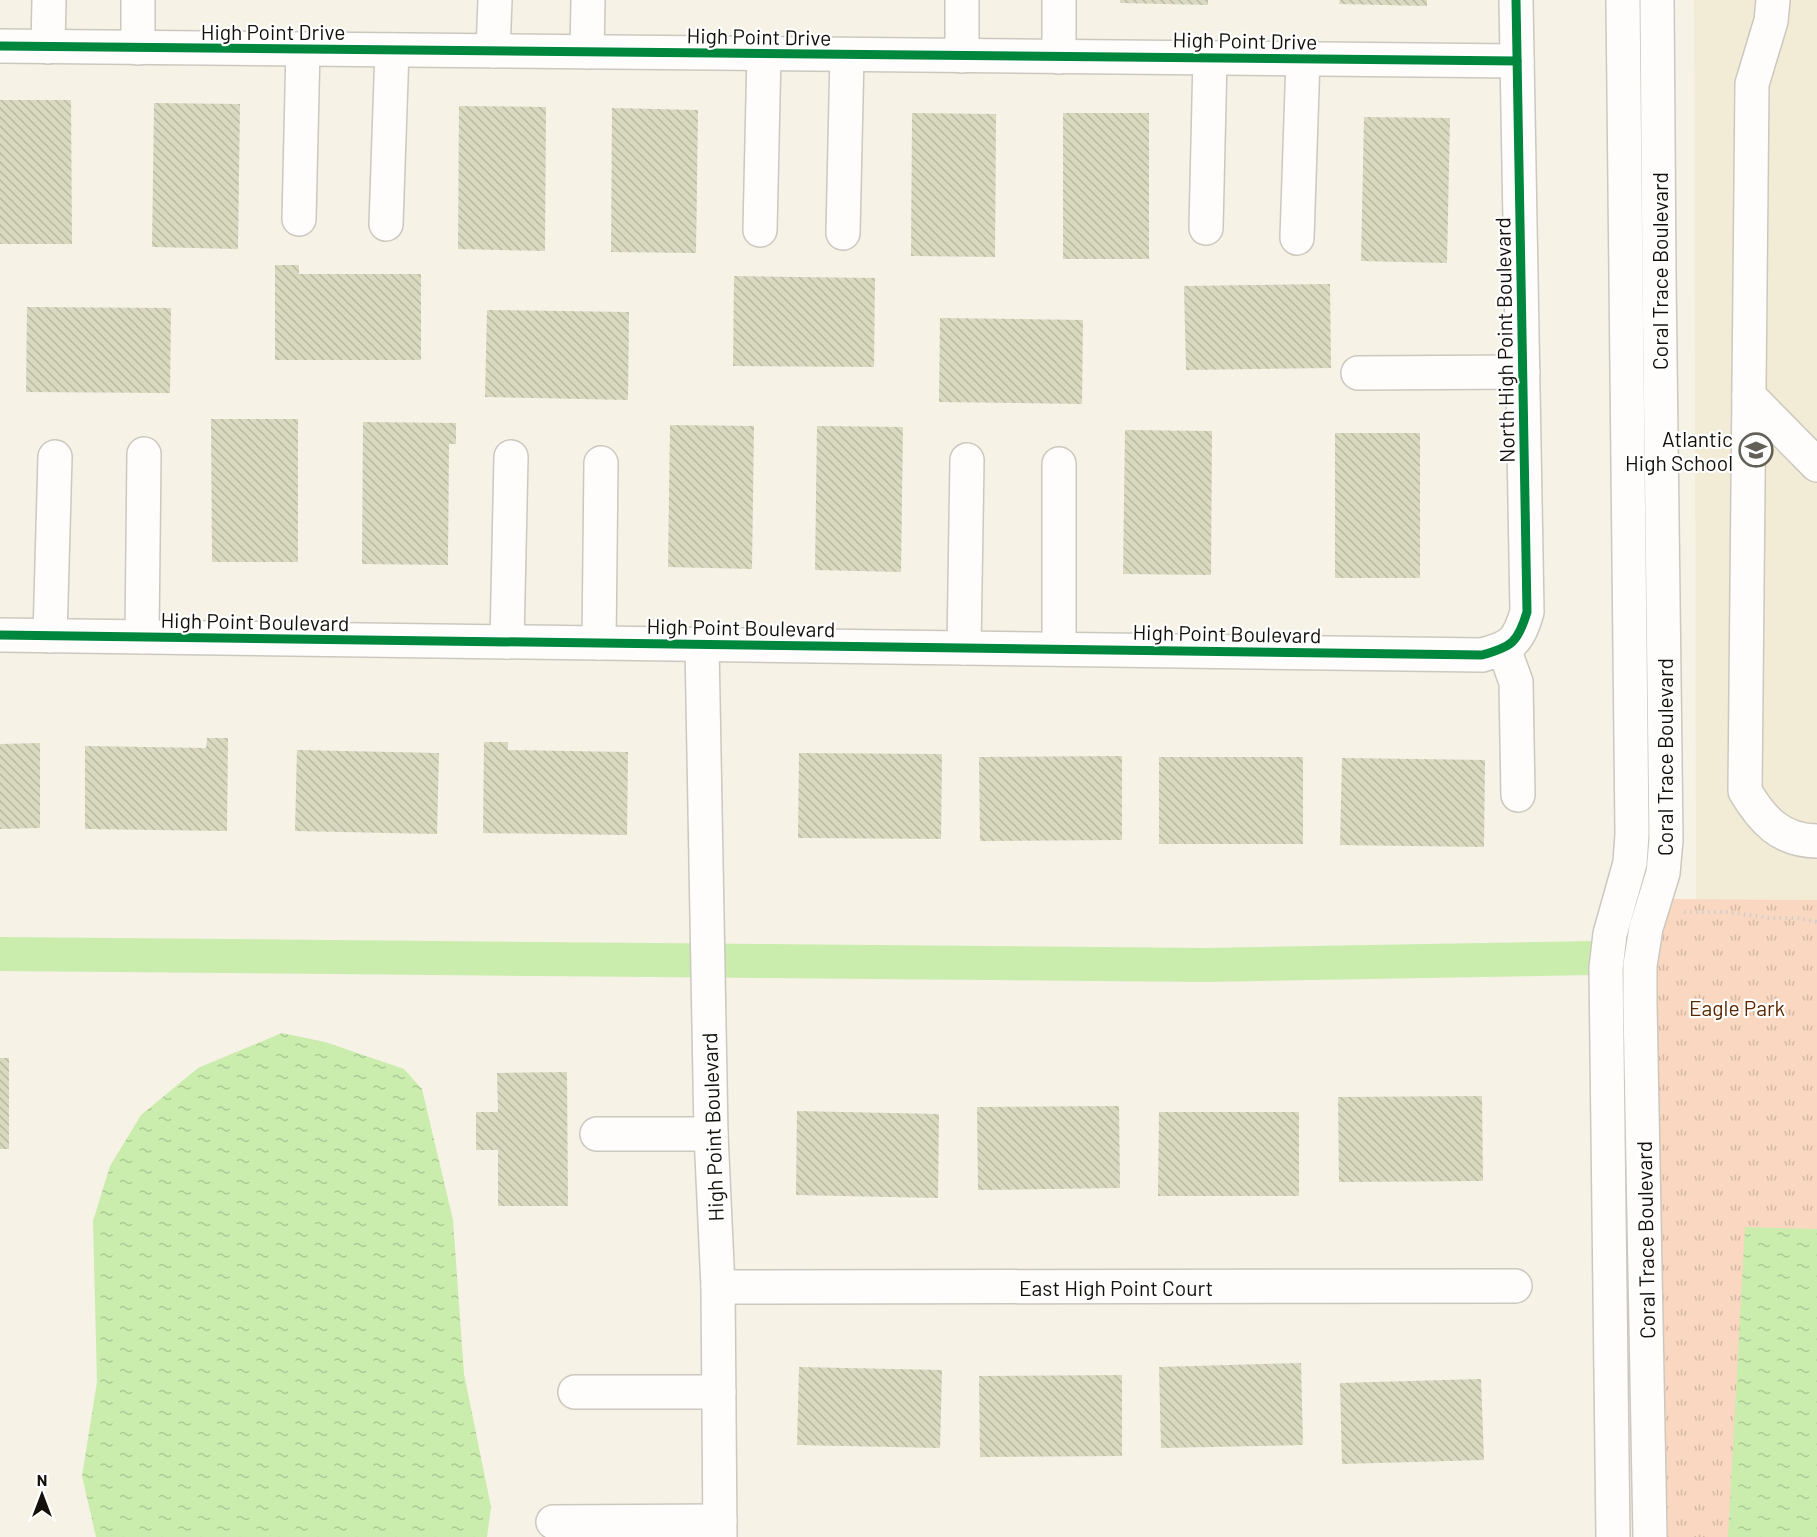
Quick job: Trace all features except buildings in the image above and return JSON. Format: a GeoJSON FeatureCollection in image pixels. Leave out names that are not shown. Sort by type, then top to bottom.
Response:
{"type":"FeatureCollection","features":[{"type":"Feature","properties":{"kind":"street"},"geometry":{"type":"LineString","coordinates":[[48,47],[49,0]]}},
{"type":"Feature","properties":{"kind":"street"},"geometry":{"type":"LineString","coordinates":[[138,0],[138,48]]}},
{"type":"Feature","properties":{"kind":"street"},"geometry":{"type":"LineString","coordinates":[[493,51],[495,0]]}},
{"type":"Feature","properties":{"kind":"street"},"geometry":{"type":"LineString","coordinates":[[587,52],[588,0]]}},
{"type":"Feature","properties":{"kind":"street"},"geometry":{"type":"LineString","coordinates":[[962,0],[962,56]]}},
{"type":"Feature","properties":{"kind":"street"},"geometry":{"type":"LineString","coordinates":[[1059,0],[1059,57]]}},
{"type":"Feature","properties":{"kind":"street","name":"North High Point Boulevard"},"geometry":{"type":"LineString","coordinates":[[1493,652],[1521,634],[1527,612],[1516,0]]}},
{"type":"Feature","properties":{"kind":"street","name":"Coral Trace Boulevard"},"geometry":{"type":"LineString","coordinates":[[1613,1524],[1606,968],[1610,934],[1630,863],[1632,834],[1623,0]]}},
{"type":"Feature","properties":{"kind":"street","name":"Coral Trace Boulevard"},"geometry":{"type":"LineString","coordinates":[[1650,1524],[1640,965],[1646,928],[1664,873],[1666,840],[1658,0]]}},
{"type":"Feature","properties":{"kind":"street"},"geometry":{"type":"LineString","coordinates":[[1773,0],[1772,21],[1752,84],[1745,791],[1757,811],[1775,829],[1792,837],[1817,841]]}},
{"type":"Feature","properties":{"kind":"street","name":"High Point Drive"},"geometry":{"type":"LineString","coordinates":[[0,46],[1517,61]]}},
{"type":"Feature","properties":{"kind":"street"},"geometry":{"type":"LineString","coordinates":[[299,219],[303,49]]}},
{"type":"Feature","properties":{"kind":"street"},"geometry":{"type":"LineString","coordinates":[[386,224],[392,50]]}},
{"type":"Feature","properties":{"kind":"street"},"geometry":{"type":"LineString","coordinates":[[760,230],[764,54]]}},
{"type":"Feature","properties":{"kind":"street"},"geometry":{"type":"LineString","coordinates":[[843,233],[847,55]]}},
{"type":"Feature","properties":{"kind":"street"},"geometry":{"type":"LineString","coordinates":[[1206,228],[1210,58]]}},
{"type":"Feature","properties":{"kind":"street"},"geometry":{"type":"LineString","coordinates":[[1297,238],[1303,59]]}},
{"type":"Feature","properties":{"kind":"street"},"geometry":{"type":"LineString","coordinates":[[1626,279],[1659,275]]}},
{"type":"Feature","properties":{"kind":"street"},"geometry":{"type":"LineString","coordinates":[[1358,373],[1522,372]]}},
{"type":"Feature","properties":{"kind":"street"},"geometry":{"type":"LineString","coordinates":[[1749,396],[1817,465]]}},
{"type":"Feature","properties":{"kind":"street"},"geometry":{"type":"LineString","coordinates":[[142,638],[144,454]]}},
{"type":"Feature","properties":{"kind":"street"},"geometry":{"type":"LineString","coordinates":[[50,636],[56,457]]}},
{"type":"Feature","properties":{"kind":"street"},"geometry":{"type":"LineString","coordinates":[[507,642],[511,457]]}},
{"type":"Feature","properties":{"kind":"street"},"geometry":{"type":"LineString","coordinates":[[964,648],[968,460]]}},
{"type":"Feature","properties":{"kind":"street"},"geometry":{"type":"LineString","coordinates":[[599,643],[601,463]]}},
{"type":"Feature","properties":{"kind":"street"},"geometry":{"type":"LineString","coordinates":[[1059,464],[1059,649]]}},
{"type":"Feature","properties":{"kind":"street","name":"High Point Boulevard"},"geometry":{"type":"LineString","coordinates":[[0,635],[964,648],[1493,652]]}},
{"type":"Feature","properties":{"kind":"street","name":"High Point Boulevard"},"geometry":{"type":"LineString","coordinates":[[702,645],[711,1134],[718,1287],[720,1529]]}},
{"type":"Feature","properties":{"kind":"street"},"geometry":{"type":"LineString","coordinates":[[1493,652],[1516,682],[1518,795]]}},
{"type":"Feature","properties":{"kind":"street"},"geometry":{"type":"LineString","coordinates":[[1608,1067],[1641,1067]]}},
{"type":"Feature","properties":{"kind":"street"},"geometry":{"type":"LineString","coordinates":[[597,1134],[711,1134]]}},
{"type":"Feature","properties":{"kind":"street","name":"East High Point Court"},"geometry":{"type":"LineString","coordinates":[[718,1287],[1515,1286]]}},
{"type":"Feature","properties":{"kind":"street"},"geometry":{"type":"LineString","coordinates":[[575,1392],[718,1392]]}},
{"type":"Feature","properties":{"kind":"street"},"geometry":{"type":"LineString","coordinates":[[553,1522],[720,1529]]}},
{"type":"Feature","properties":{"kind":"path"},"geometry":{"type":"LineString","coordinates":[[1680,912],[1729,912],[1769,918],[1798,918],[1817,922]]}},
{"type":"Feature","properties":{"kind":"shaded area","name":"Atlantic High School"},"geometry":{"type":"Polygon","coordinates":[[[1694,0],[1817,0],[1817,900],[1696,899],[1694,0]]]}},
{"type":"Feature","properties":{"kind":"green space","name":"Eagle Park"},"geometry":{"type":"Polygon","coordinates":[[[1671,899],[1817,900],[1817,1537],[1668,1537],[1655,953],[1671,899]]]}},
{"type":"Feature","properties":{"kind":"water"},"geometry":{"type":"Polygon","coordinates":[[[282,1033],[325,1042],[404,1069],[422,1089],[453,1220],[464,1374],[491,1507],[487,1537],[96,1537],[82,1476],[97,1382],[93,1221],[110,1166],[141,1115],[198,1068],[282,1033]]]}},
{"type":"Feature","properties":{"kind":"water"},"geometry":{"type":"Polygon","coordinates":[[[1745,1227],[1817,1229],[1817,1537],[1728,1537],[1745,1227]]]}},
{"type":"Feature","properties":{"kind":"waterway"},"geometry":{"type":"LineString","coordinates":[[0,954],[1206,965],[1592,958]]}},
{"type":"Feature","properties":{"kind":"cycle path"},"geometry":{"type":"LineString","coordinates":[[0,635],[1482,655],[1500,649],[1517,637],[1527,612],[1516,0]]}},
{"type":"Feature","properties":{"kind":"cycle path"},"geometry":{"type":"LineString","coordinates":[[0,46],[1517,61]]}},
{"type":"Feature","properties":{"kind":"place","name":"Atlantic High School"},"geometry":{"type":"Point","coordinates":[1756,450]}}]}
